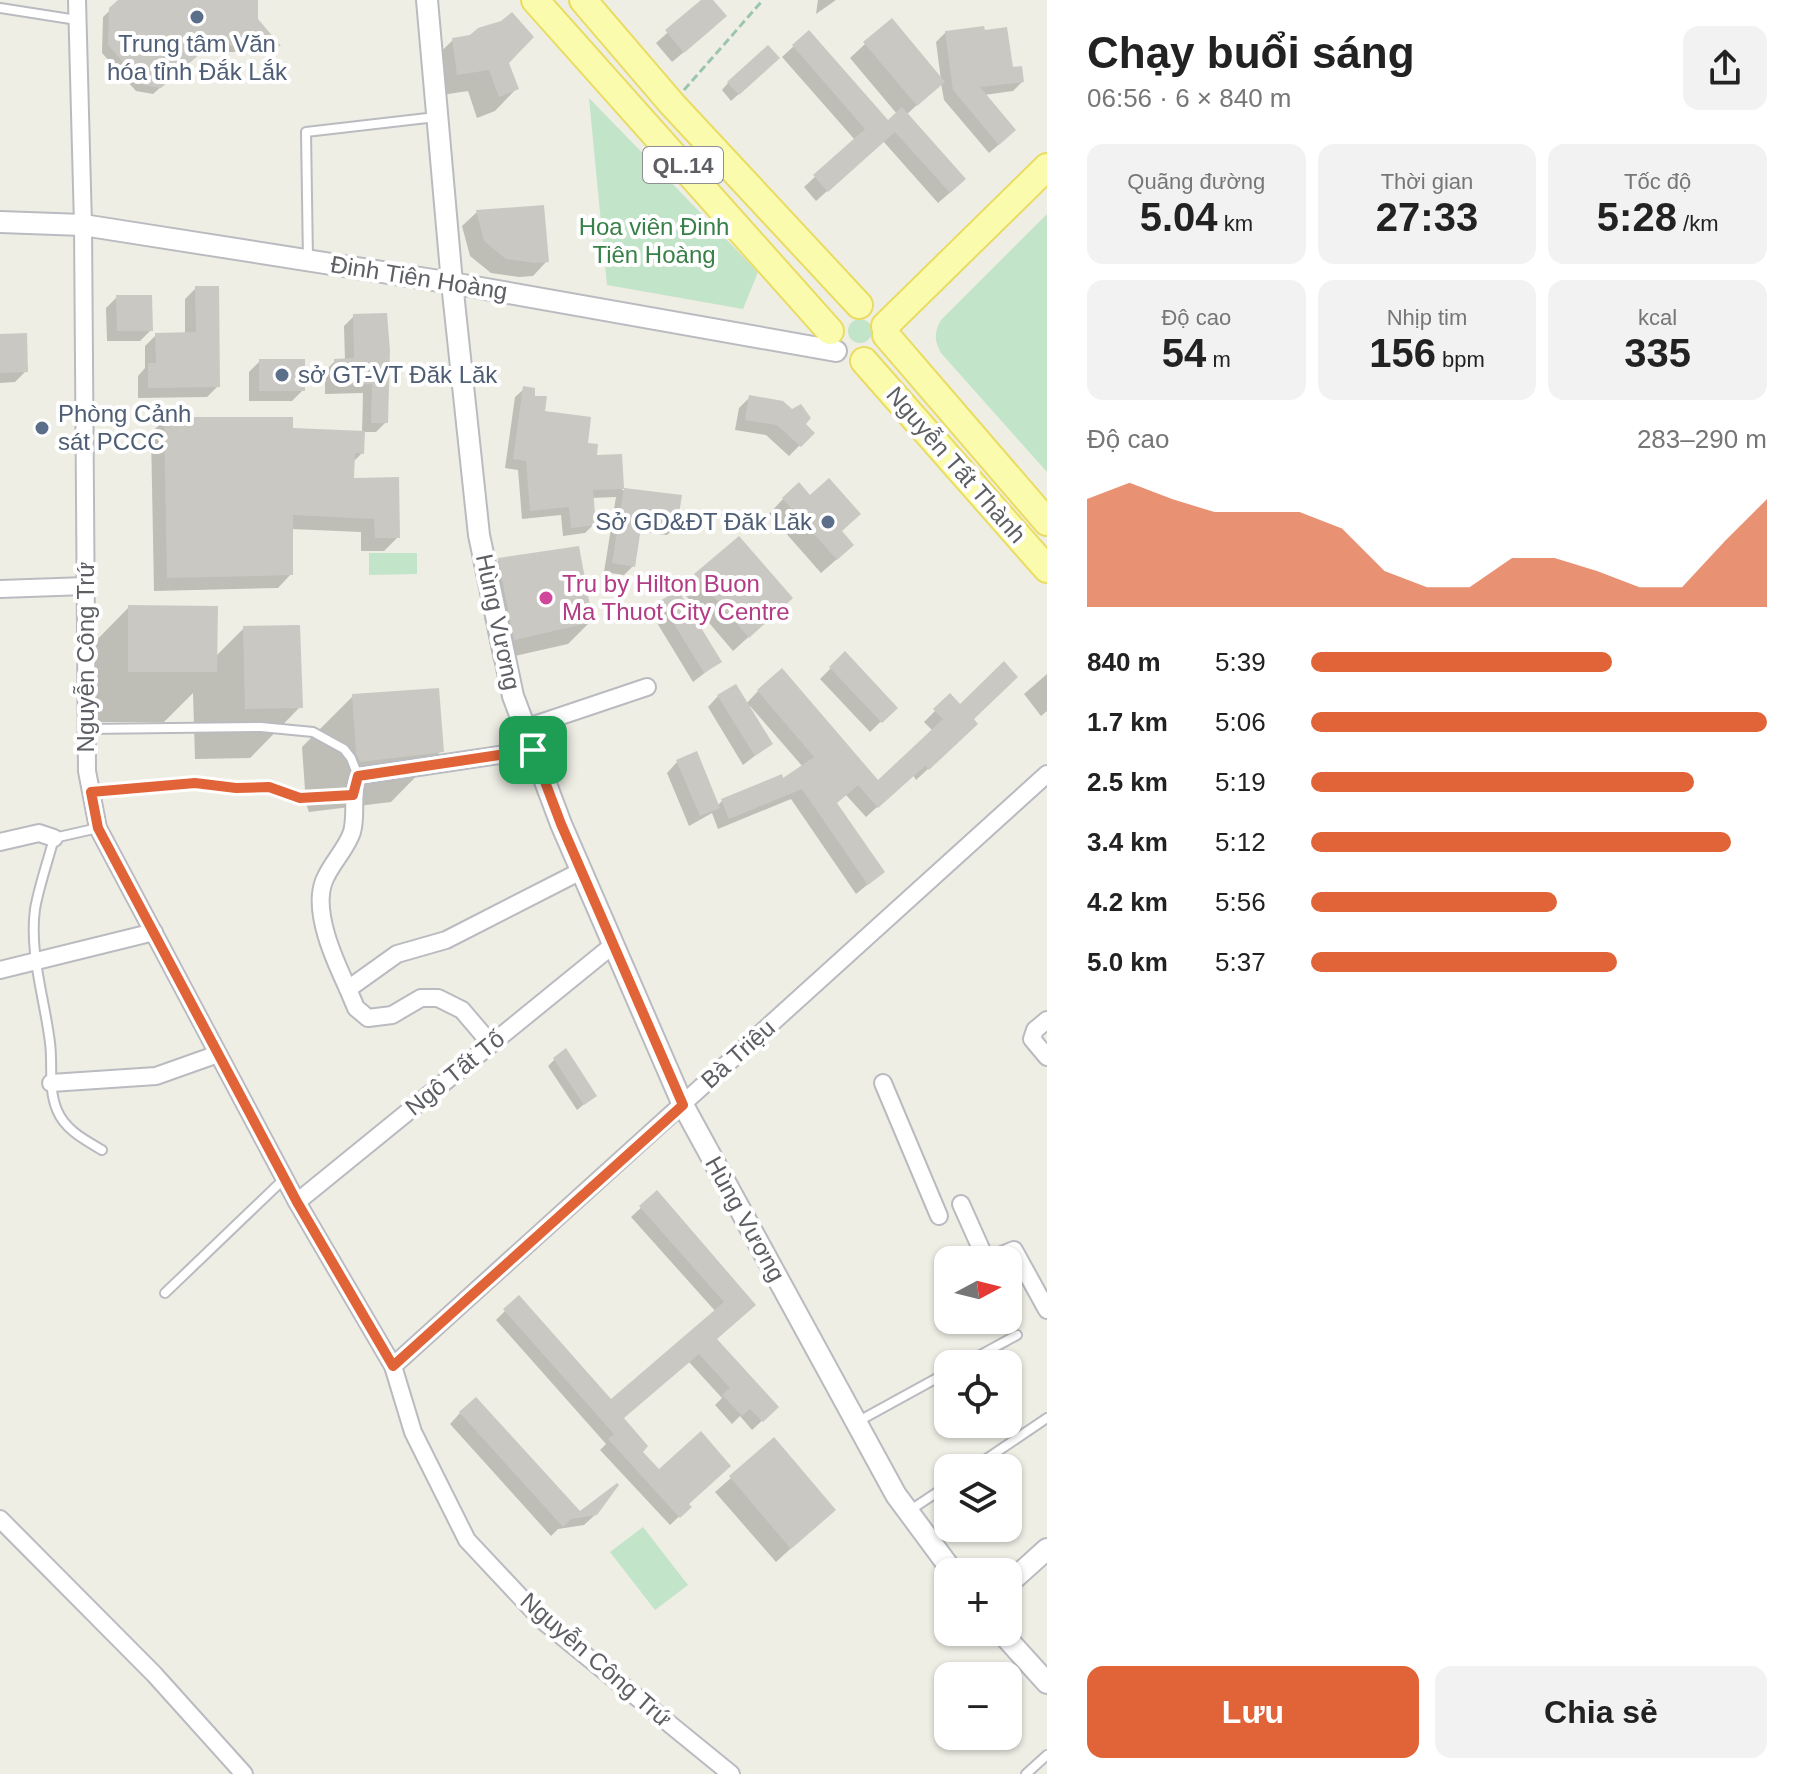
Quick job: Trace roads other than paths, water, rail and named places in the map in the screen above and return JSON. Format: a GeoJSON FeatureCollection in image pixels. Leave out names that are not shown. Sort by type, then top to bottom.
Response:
{"type":"FeatureCollection","features":[{"type":"Feature","properties":{"kind":"main road","name":"QL.14"},"geometry":{"type":"LineString","coordinates":[[535,0],[833,341]]}},
{"type":"Feature","properties":{"kind":"main road","name":"QL.14"},"geometry":{"type":"LineString","coordinates":[[583,0],[672,104],[859,305]]}},
{"type":"Feature","properties":{"kind":"main road"},"geometry":{"type":"LineString","coordinates":[[886,331],[875,311],[859,305],[841,311],[833,341],[849,360],[864,361],[880,351],[886,331],[1047,167]]}},
{"type":"Feature","properties":{"kind":"main road","name":"Nguyễn Tất Thành"},"geometry":{"type":"LineString","coordinates":[[886,331],[1047,522]]}},
{"type":"Feature","properties":{"kind":"main road","name":"Nguyễn Tất Thành"},"geometry":{"type":"LineString","coordinates":[[864,361],[1047,569]]}},
{"type":"Feature","properties":{"kind":"street","name":"Nguyễn Công Trứ"},"geometry":{"type":"LineString","coordinates":[[77,0],[83,225],[87,771],[98,828],[297,1202],[393,1366],[413,1432],[467,1540],[542,1620],[731,1774]]}},
{"type":"Feature","properties":{"kind":"street","name":"Hùng Vương"},"geometry":{"type":"LineString","coordinates":[[427,0],[452,283],[479,535],[513,696],[581,871],[683,1105],[896,1495],[942,1558]]}},
{"type":"Feature","properties":{"kind":"street","name":"Đinh Tiên Hoàng"},"geometry":{"type":"LineString","coordinates":[[0,222],[83,225],[833,341]]}},
{"type":"Feature","properties":{"kind":"street"},"geometry":{"type":"LineString","coordinates":[[0,589],[86,586]]}},
{"type":"Feature","properties":{"kind":"street"},"geometry":{"type":"LineString","coordinates":[[525,728],[647,687]]}},
{"type":"Feature","properties":{"kind":"street"},"geometry":{"type":"LineString","coordinates":[[491,1044],[462,1010],[438,998],[421,998],[392,1015],[368,1018],[356,1008],[329,950],[322,908],[323,882],[353,829],[353,795],[358,776],[533,750]]}},
{"type":"Feature","properties":{"kind":"street","name":"Bà Triệu"},"geometry":{"type":"LineString","coordinates":[[393,1366],[1047,774]]}},
{"type":"Feature","properties":{"kind":"street"},"geometry":{"type":"LineString","coordinates":[[0,842],[39,833],[54,838]]}},
{"type":"Feature","properties":{"kind":"street"},"geometry":{"type":"LineString","coordinates":[[348,989],[397,954],[446,940],[581,871]]}},
{"type":"Feature","properties":{"kind":"street"},"geometry":{"type":"LineString","coordinates":[[0,970],[154,932]]}},
{"type":"Feature","properties":{"kind":"street","name":"Ngô Tất Tố"},"geometry":{"type":"LineString","coordinates":[[297,1202],[613,945]]}},
{"type":"Feature","properties":{"kind":"street"},"geometry":{"type":"LineString","coordinates":[[1047,1020],[1035,1030],[1032,1039],[1047,1057]]}},
{"type":"Feature","properties":{"kind":"street"},"geometry":{"type":"LineString","coordinates":[[51,1083],[156,1076],[218,1054]]}},
{"type":"Feature","properties":{"kind":"street"},"geometry":{"type":"LineString","coordinates":[[883,1083],[939,1216]]}},
{"type":"Feature","properties":{"kind":"street"},"geometry":{"type":"LineString","coordinates":[[961,1204],[981,1246]]}},
{"type":"Feature","properties":{"kind":"street"},"geometry":{"type":"LineString","coordinates":[[1022,1265],[1047,1310]]}},
{"type":"Feature","properties":{"kind":"street"},"geometry":{"type":"LineString","coordinates":[[0,1519],[154,1674],[244,1774]]}},
{"type":"Feature","properties":{"kind":"street"},"geometry":{"type":"LineString","coordinates":[[1022,1571],[1047,1549]]}},
{"type":"Feature","properties":{"kind":"street"},"geometry":{"type":"LineString","coordinates":[[1014,1646],[1047,1683]]}},
{"type":"Feature","properties":{"kind":"lane"},"geometry":{"type":"LineString","coordinates":[[0,8],[78,20]]}},
{"type":"Feature","properties":{"kind":"lane"},"geometry":{"type":"LineString","coordinates":[[308,260],[306,132],[437,117]]}},
{"type":"Feature","properties":{"kind":"lane"},"geometry":{"type":"LineString","coordinates":[[87,729],[261,727],[313,732],[344,749],[358,776]]}},
{"type":"Feature","properties":{"kind":"lane"},"geometry":{"type":"LineString","coordinates":[[91,792],[195,783],[236,788],[269,787],[300,798],[353,795]]}},
{"type":"Feature","properties":{"kind":"lane"},"geometry":{"type":"LineString","coordinates":[[98,828],[54,838],[35,911],[36,961],[50,1045],[51,1083],[56,1109],[75,1134],[102,1150]]}},
{"type":"Feature","properties":{"kind":"lane"},"geometry":{"type":"LineString","coordinates":[[165,1293],[284,1178]]}},
{"type":"Feature","properties":{"kind":"lane"},"geometry":{"type":"LineString","coordinates":[[990,1350],[1017,1335]]}},
{"type":"Feature","properties":{"kind":"lane"},"geometry":{"type":"LineString","coordinates":[[856,1422],[934,1380]]}},
{"type":"Feature","properties":{"kind":"lane"},"geometry":{"type":"LineString","coordinates":[[994,1454],[1047,1418]]}},
{"type":"Feature","properties":{"kind":"lane"},"geometry":{"type":"LineString","coordinates":[[908,1512],[934,1494]]}},
{"type":"Feature","properties":{"kind":"lane"},"geometry":{"type":"LineString","coordinates":[[1026,1774],[1047,1755]]}},
{"type":"Feature","properties":{"kind":"place","name":"Trung tâm Văn hóa tỉnh Đắk Lắk"},"geometry":{"type":"Point","coordinates":[197,17]}},
{"type":"Feature","properties":{"kind":"place","name":"sở GT-VT Đăk Lăk"},"geometry":{"type":"Point","coordinates":[282,375]}},
{"type":"Feature","properties":{"kind":"place","name":"Phòng Cảnh sát PCCC"},"geometry":{"type":"Point","coordinates":[42,428]}},
{"type":"Feature","properties":{"kind":"place","name":"Sở GD&ĐT Đăk Lăk"},"geometry":{"type":"Point","coordinates":[828,522]}},
{"type":"Feature","properties":{"kind":"place","name":"Tru by Hilton Buon Ma Thuot City Centre"},"geometry":{"type":"Point","coordinates":[546,598]}},
{"type":"Feature","properties":{"kind":"park label","name":"Hoa viên Đinh Tiên Hoàng"},"geometry":{"type":"Point","coordinates":[654,241]}}]}
